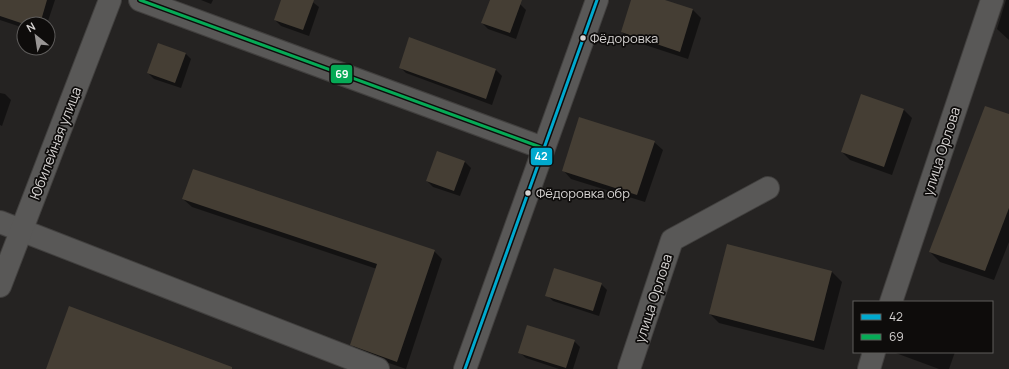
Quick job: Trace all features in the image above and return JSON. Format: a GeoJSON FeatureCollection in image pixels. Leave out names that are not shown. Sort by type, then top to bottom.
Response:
{"type":"FeatureCollection","features":[{"type":"Feature","properties":{"kind":"street","name":"Юбилейная улица"},"geometry":{"type":"LineString","coordinates":[[0,286],[110,0]]}},
{"type":"Feature","properties":{"kind":"street"},"geometry":{"type":"LineString","coordinates":[[140,0],[544,148]]}},
{"type":"Feature","properties":{"kind":"street"},"geometry":{"type":"LineString","coordinates":[[465,369],[597,0]]}},
{"type":"Feature","properties":{"kind":"street","name":"улица Орлова"},"geometry":{"type":"LineString","coordinates":[[891,301],[992,0]]}},
{"type":"Feature","properties":{"kind":"street","name":"улица Орлова"},"geometry":{"type":"LineString","coordinates":[[629,369],[672,240],[768,188]]}},
{"type":"Feature","properties":{"kind":"street"},"geometry":{"type":"LineString","coordinates":[[0,222],[378,369]]}},
{"type":"Feature","properties":{"kind":"street"},"geometry":{"type":"LineString","coordinates":[[869,369],[874,353]]}},
{"type":"Feature","properties":{"kind":"building"},"geometry":{"type":"Polygon","coordinates":[[[0,0],[47,0],[42,16],[16,16],[16,21],[0,16],[0,0]]]}},
{"type":"Feature","properties":{"kind":"building"},"geometry":{"type":"Polygon","coordinates":[[[281,0],[314,0],[303,30],[274,20],[281,0]]]}},
{"type":"Feature","properties":{"kind":"building"},"geometry":{"type":"Polygon","coordinates":[[[490,0],[522,0],[510,33],[481,23],[490,0]]]}},
{"type":"Feature","properties":{"kind":"building"},"geometry":{"type":"Polygon","coordinates":[[[631,0],[665,0],[693,9],[680,52],[621,32],[631,0]]]}},
{"type":"Feature","properties":{"kind":"building"},"geometry":{"type":"Polygon","coordinates":[[[409,37],[496,69],[486,99],[399,68],[409,37]]]}},
{"type":"Feature","properties":{"kind":"building"},"geometry":{"type":"Polygon","coordinates":[[[158,43],[186,53],[175,83],[147,73],[158,43]]]}},
{"type":"Feature","properties":{"kind":"building"},"geometry":{"type":"Polygon","coordinates":[[[861,94],[904,109],[884,167],[841,152],[861,94]]]}},
{"type":"Feature","properties":{"kind":"building"},"geometry":{"type":"Polygon","coordinates":[[[985,106],[1009,114],[1009,208],[985,271],[929,252],[985,106]]]}},
{"type":"Feature","properties":{"kind":"building"},"geometry":{"type":"Polygon","coordinates":[[[579,117],[655,141],[637,195],[562,171],[579,117]]]}},
{"type":"Feature","properties":{"kind":"building"},"geometry":{"type":"Polygon","coordinates":[[[437,151],[465,161],[454,191],[426,181],[437,151]]]}},
{"type":"Feature","properties":{"kind":"building"},"geometry":{"type":"Polygon","coordinates":[[[193,169],[435,250],[397,362],[350,345],[377,264],[182,199],[193,169]]]}},
{"type":"Feature","properties":{"kind":"building"},"geometry":{"type":"Polygon","coordinates":[[[727,244],[832,271],[814,341],[709,314],[727,244]]]}},
{"type":"Feature","properties":{"kind":"building"},"geometry":{"type":"Polygon","coordinates":[[[554,268],[602,283],[593,311],[545,296],[554,268]]]}},
{"type":"Feature","properties":{"kind":"building"},"geometry":{"type":"Polygon","coordinates":[[[69,306],[232,367],[232,369],[46,369],[69,306]]]}},
{"type":"Feature","properties":{"kind":"building"},"geometry":{"type":"Polygon","coordinates":[[[527,325],[575,340],[566,368],[518,353],[527,325]]]}},
{"type":"Feature","properties":{"kind":"transit line","name":"69"},"geometry":{"type":"LineString","coordinates":[[140,0],[543,148]]}},
{"type":"Feature","properties":{"kind":"transit line","name":"42"},"geometry":{"type":"LineString","coordinates":[[465,369],[597,0]]}},
{"type":"Feature","properties":{"kind":"place","name":"Фёдоровка"},"geometry":{"type":"Point","coordinates":[583,38]}},
{"type":"Feature","properties":{"kind":"place","name":"Фёдоровка обр"},"geometry":{"type":"Point","coordinates":[528,193]}}]}
